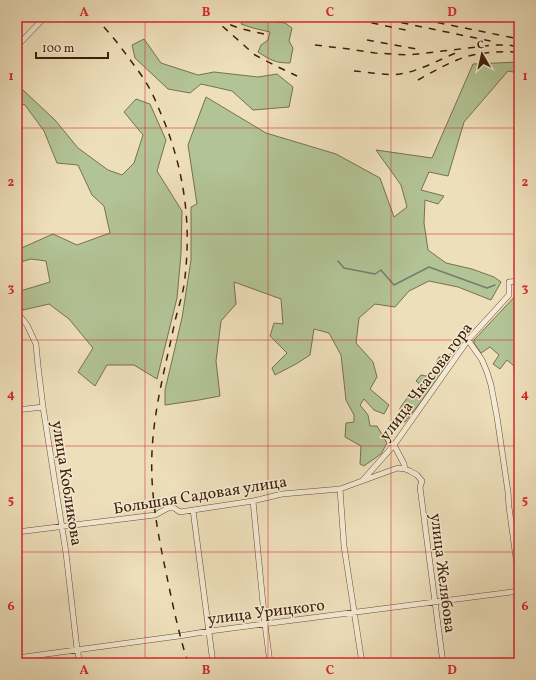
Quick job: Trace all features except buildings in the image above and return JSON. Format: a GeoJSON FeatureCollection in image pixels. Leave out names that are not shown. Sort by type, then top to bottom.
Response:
{"type":"FeatureCollection","features":[{"type":"Feature","properties":{"kind":"street"},"geometry":{"type":"LineString","coordinates":[[17,46],[45,17]]}},
{"type":"Feature","properties":{"kind":"street","name":"улица Чкасова гора"},"geometry":{"type":"LineString","coordinates":[[362,481],[394,445],[468,340],[509,295],[510,282],[519,281]]}},
{"type":"Feature","properties":{"kind":"street","name":"улица Кобликова"},"geometry":{"type":"LineString","coordinates":[[17,312],[27,325],[36,344],[43,407],[66,553],[77,650],[80,663]]}},
{"type":"Feature","properties":{"kind":"street"},"geometry":{"type":"LineString","coordinates":[[468,340],[482,360],[491,385],[507,485],[519,580]]}},
{"type":"Feature","properties":{"kind":"street"},"geometry":{"type":"LineString","coordinates":[[17,410],[43,407]]}},
{"type":"Feature","properties":{"kind":"street"},"geometry":{"type":"LineString","coordinates":[[394,445],[405,469]]}},
{"type":"Feature","properties":{"kind":"street","name":"Большая Садовая улица"},"geometry":{"type":"LineString","coordinates":[[17,532],[155,515],[168,508],[174,508],[180,512],[253,501],[282,494],[340,489],[392,470],[405,469]]}},
{"type":"Feature","properties":{"kind":"street","name":"улица Желябова"},"geometry":{"type":"LineString","coordinates":[[405,469],[417,475],[422,480],[420,487],[443,663]]}},
{"type":"Feature","properties":{"kind":"street"},"geometry":{"type":"LineString","coordinates":[[340,489],[344,546],[362,663]]}},
{"type":"Feature","properties":{"kind":"street"},"geometry":{"type":"LineString","coordinates":[[253,501],[270,663]]}},
{"type":"Feature","properties":{"kind":"street"},"geometry":{"type":"LineString","coordinates":[[193,510],[214,663]]}},
{"type":"Feature","properties":{"kind":"street","name":"улица Урицкого"},"geometry":{"type":"LineString","coordinates":[[17,658],[210,631],[519,591]]}},
{"type":"Feature","properties":{"kind":"green space"},"geometry":{"type":"Polygon","coordinates":[[[246,17],[285,23],[292,28],[289,41],[293,48],[290,63],[273,60],[258,52],[261,45],[268,40],[270,32],[241,24],[246,17]]]}},
{"type":"Feature","properties":{"kind":"green space"},"geometry":{"type":"Polygon","coordinates":[[[144,39],[161,63],[198,75],[214,72],[258,77],[277,74],[293,87],[289,107],[253,110],[232,91],[201,84],[190,93],[168,89],[135,58],[132,45],[144,39]]]}},
{"type":"Feature","properties":{"kind":"green space"},"geometry":{"type":"Polygon","coordinates":[[[519,62],[519,73],[508,71],[464,122],[448,176],[429,172],[421,190],[444,196],[438,204],[425,200],[424,223],[428,250],[446,263],[472,269],[494,277],[501,282],[491,300],[458,287],[429,281],[409,291],[395,307],[375,304],[359,318],[356,343],[373,362],[377,377],[370,389],[389,405],[384,414],[374,410],[364,399],[360,405],[368,415],[370,426],[377,426],[387,443],[381,454],[364,466],[360,464],[361,446],[345,437],[346,423],[354,422],[354,415],[346,400],[341,355],[329,333],[314,329],[310,355],[275,375],[272,368],[287,353],[270,336],[274,323],[283,324],[281,299],[234,282],[236,304],[221,321],[216,361],[220,396],[165,405],[165,390],[182,318],[191,260],[191,207],[197,204],[188,145],[206,97],[266,133],[336,154],[380,178],[394,217],[407,207],[401,185],[376,150],[432,158],[473,64],[519,62]]]}},
{"type":"Feature","properties":{"kind":"green space"},"geometry":{"type":"Polygon","coordinates":[[[17,86],[55,120],[78,148],[108,170],[122,175],[134,163],[143,135],[124,112],[136,99],[150,104],[166,140],[157,171],[182,211],[181,254],[177,298],[157,379],[134,365],[107,365],[95,386],[78,372],[93,348],[69,319],[49,304],[23,310],[17,299],[17,292],[50,282],[46,261],[31,259],[17,263],[17,250],[53,234],[77,245],[110,233],[104,206],[92,195],[78,165],[57,163],[44,131],[25,105],[17,103],[17,86]]]}},
{"type":"Feature","properties":{"kind":"green space"},"geometry":{"type":"Polygon","coordinates":[[[519,292],[519,377],[514,374],[514,366],[507,360],[500,369],[493,364],[499,355],[490,347],[481,353],[474,343],[474,340],[519,292]]]}},
{"type":"Feature","properties":{"kind":"green space"},"geometry":{"type":"Polygon","coordinates":[[[451,354],[448,364],[420,403],[405,422],[400,421],[400,408],[410,394],[418,398],[424,390],[423,387],[416,381],[421,375],[426,376],[433,369],[439,357],[451,354]]]}},
{"type":"Feature","properties":{"kind":"waterway"},"geometry":{"type":"LineString","coordinates":[[338,261],[344,268],[375,274],[381,270],[394,285],[429,267],[487,288],[495,285]]}},
{"type":"Feature","properties":{"kind":"railway"},"geometry":{"type":"LineString","coordinates":[[94,17],[123,50],[142,76],[153,95],[171,141],[182,181],[185,201],[187,242],[184,285],[164,370],[155,419],[152,452],[152,483],[155,514],[161,546],[176,620],[188,663]]}},
{"type":"Feature","properties":{"kind":"railway"},"geometry":{"type":"LineString","coordinates":[[212,17],[255,55],[297,76]]}},
{"type":"Feature","properties":{"kind":"railway"},"geometry":{"type":"LineString","coordinates":[[344,17],[410,31]]}},
{"type":"Feature","properties":{"kind":"railway"},"geometry":{"type":"LineString","coordinates":[[374,17],[495,42]]}},
{"type":"Feature","properties":{"kind":"railway"},"geometry":{"type":"LineString","coordinates":[[410,17],[519,39]]}},
{"type":"Feature","properties":{"kind":"railway"},"geometry":{"type":"LineString","coordinates":[[218,18],[235,27],[268,35]]}},
{"type":"Feature","properties":{"kind":"railway"},"geometry":{"type":"LineString","coordinates":[[367,40],[422,50]]}},
{"type":"Feature","properties":{"kind":"railway"},"geometry":{"type":"LineString","coordinates":[[315,45],[375,53],[409,55],[494,45],[519,47]]}},
{"type":"Feature","properties":{"kind":"railway"},"geometry":{"type":"LineString","coordinates":[[354,71],[383,74],[407,73],[458,52]]}},
{"type":"Feature","properties":{"kind":"railway"},"geometry":{"type":"LineString","coordinates":[[418,80],[464,57],[488,53],[519,52]]}}]}
